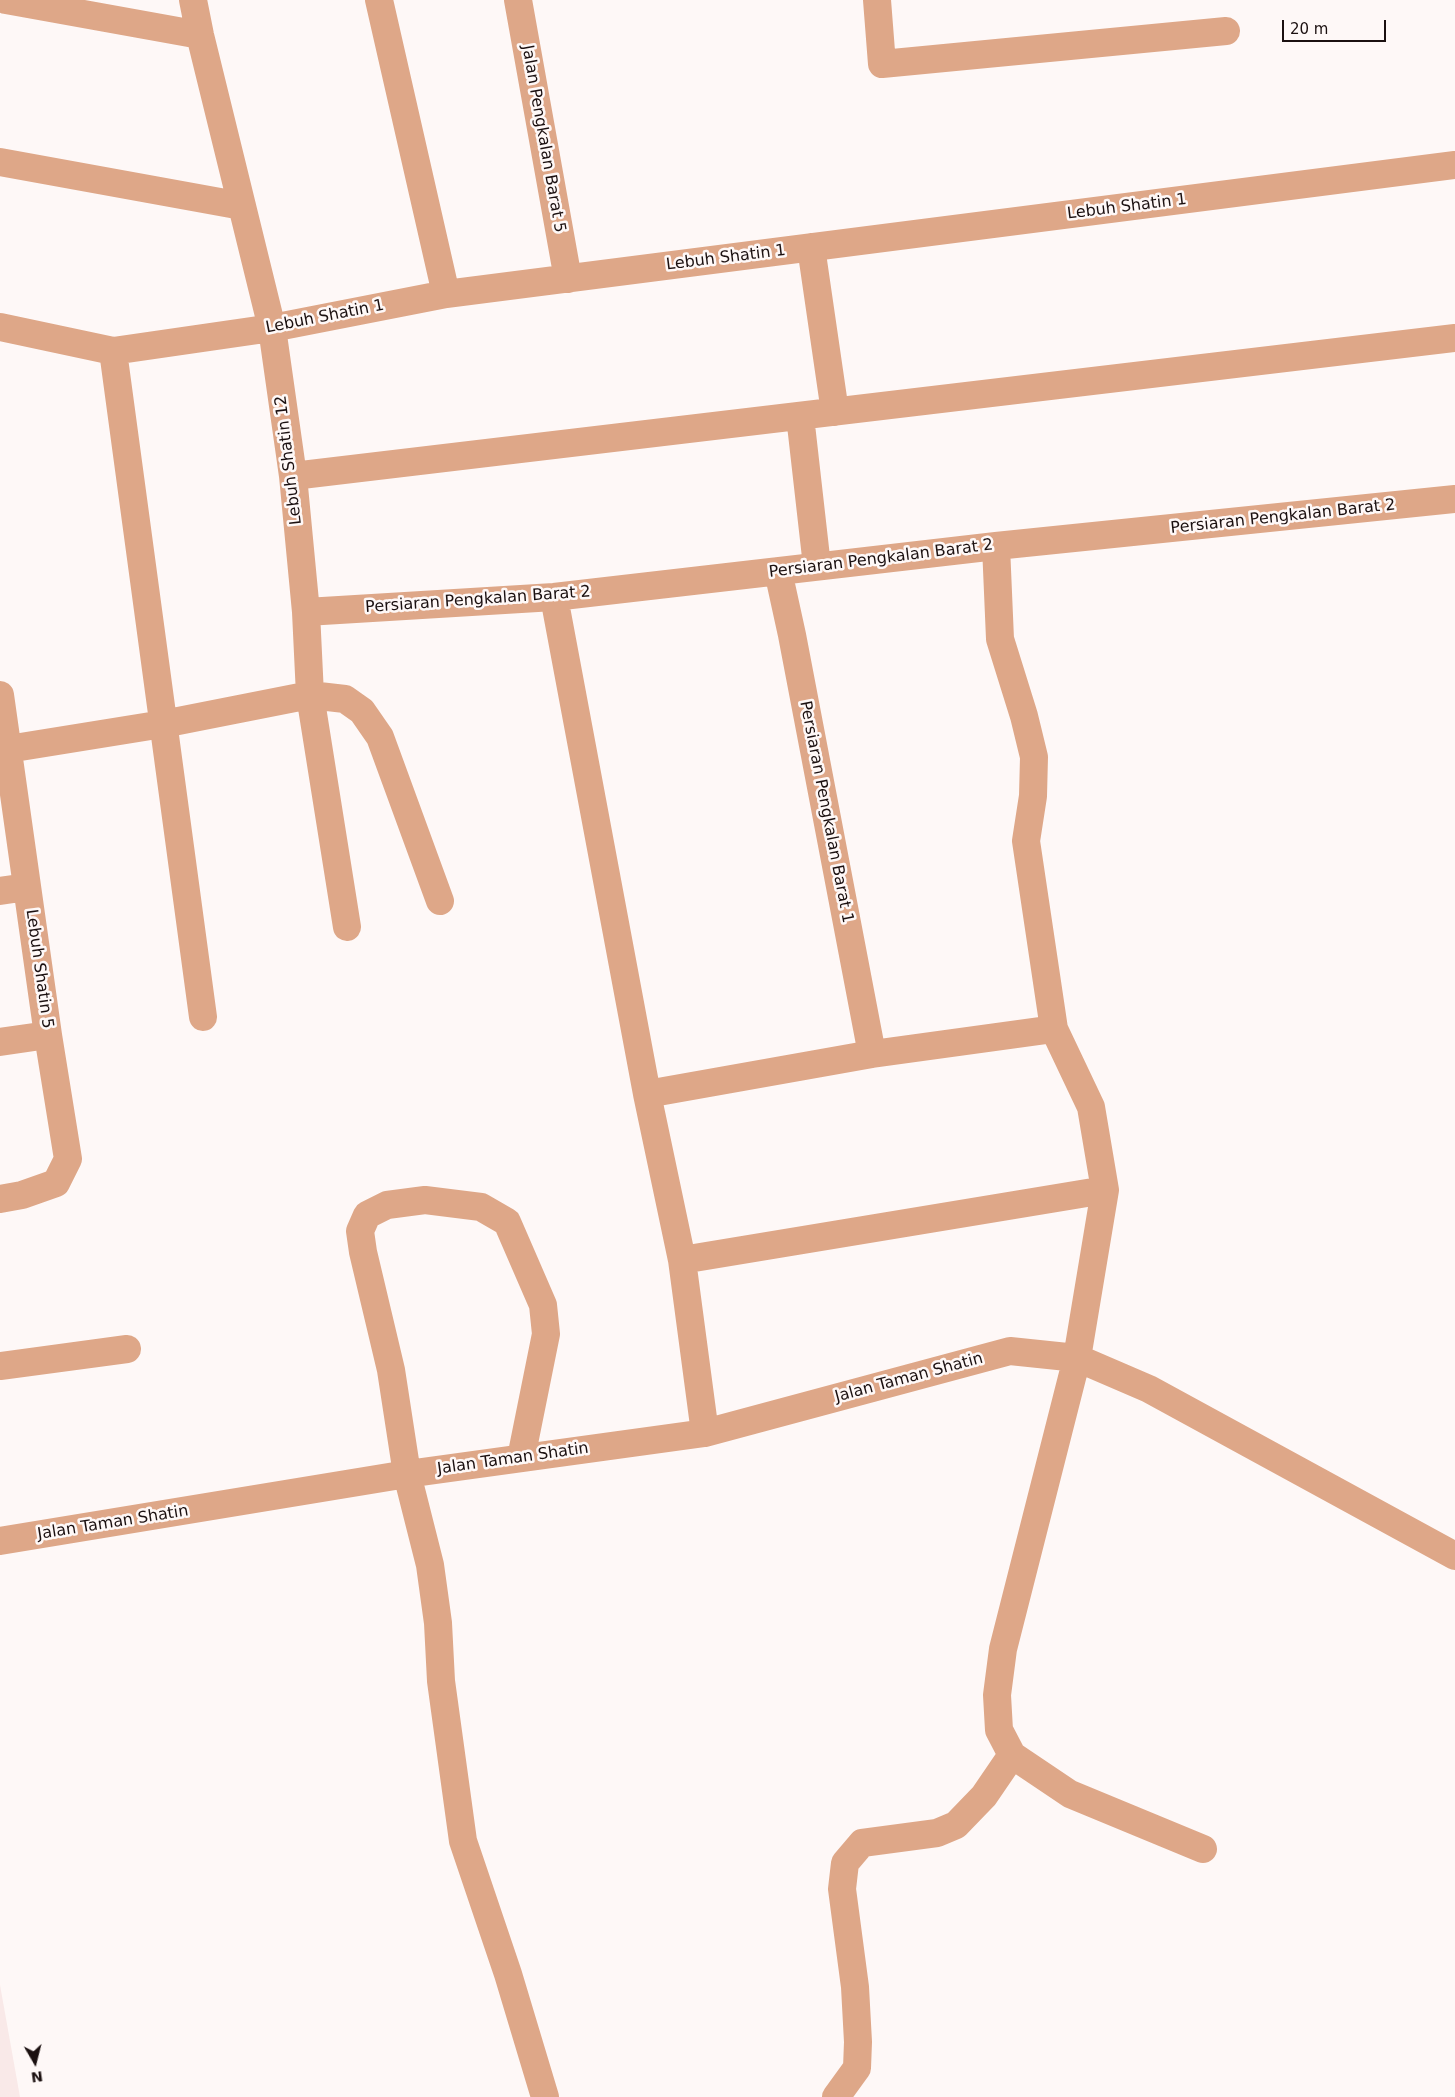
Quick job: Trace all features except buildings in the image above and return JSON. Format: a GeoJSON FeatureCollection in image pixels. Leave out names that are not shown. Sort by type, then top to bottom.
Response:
{"type":"FeatureCollection","features":[{"type":"Feature","properties":{"kind":"street"},"geometry":{"type":"LineString","coordinates":[[6,0],[200,36]]}},
{"type":"Feature","properties":{"kind":"street","name":"Lebuh Shatin 12"},"geometry":{"type":"LineString","coordinates":[[193,0],[200,36],[272,328],[293,476],[306,612],[310,695],[347,927]]}},
{"type":"Feature","properties":{"kind":"street"},"geometry":{"type":"LineString","coordinates":[[379,0],[446,294]]}},
{"type":"Feature","properties":{"kind":"street","name":"Jalan Pengkalan Barat 5"},"geometry":{"type":"LineString","coordinates":[[518,0],[568,279]]}},
{"type":"Feature","properties":{"kind":"street"},"geometry":{"type":"LineString","coordinates":[[877,0],[882,64],[1226,31]]}},
{"type":"Feature","properties":{"kind":"street"},"geometry":{"type":"LineString","coordinates":[[0,162],[242,206]]}},
{"type":"Feature","properties":{"kind":"street","name":"Lebuh Shatin 1"},"geometry":{"type":"LineString","coordinates":[[0,327],[113,351],[272,328],[446,294],[1455,165]]}},
{"type":"Feature","properties":{"kind":"street"},"geometry":{"type":"LineString","coordinates":[[812,247],[834,412]]}},
{"type":"Feature","properties":{"kind":"street"},"geometry":{"type":"LineString","coordinates":[[293,476],[1455,338]]}},
{"type":"Feature","properties":{"kind":"street"},"geometry":{"type":"LineString","coordinates":[[113,351],[204,1018]]}},
{"type":"Feature","properties":{"kind":"street"},"geometry":{"type":"LineString","coordinates":[[800,416],[817,566]]}},
{"type":"Feature","properties":{"kind":"street","name":"Persiaran Pengkalan Barat 2"},"geometry":{"type":"LineString","coordinates":[[306,612],[554,597],[996,546],[1455,499]]}},
{"type":"Feature","properties":{"kind":"street"},"geometry":{"type":"LineString","coordinates":[[996,546],[1000,639],[1024,716],[1034,757],[1033,796],[1026,841],[1054,1029],[1091,1107],[1105,1190],[1077,1358],[1002,1648],[997,1695],[999,1730],[1012,1755],[1070,1794],[1203,1849]]}},
{"type":"Feature","properties":{"kind":"street","name":"Persiaran Pengkalan Barat 1"},"geometry":{"type":"LineString","coordinates":[[778,571],[792,635],[872,1054]]}},
{"type":"Feature","properties":{"kind":"street"},"geometry":{"type":"LineString","coordinates":[[554,597],[647,1094],[682,1260],[705,1433]]}},
{"type":"Feature","properties":{"kind":"street","name":"Lebuh Shatin 5"},"geometry":{"type":"LineString","coordinates":[[0,695],[48,1035],[68,1159],[56,1183],[22,1195],[0,1199]]}},
{"type":"Feature","properties":{"kind":"street"},"geometry":{"type":"LineString","coordinates":[[8,750],[163,724],[310,695],[345,699],[362,711],[380,737],[440,901]]}},
{"type":"Feature","properties":{"kind":"street"},"geometry":{"type":"LineString","coordinates":[[0,891],[27,887]]}},
{"type":"Feature","properties":{"kind":"street"},"geometry":{"type":"LineString","coordinates":[[647,1094],[872,1054],[1054,1029]]}},
{"type":"Feature","properties":{"kind":"street"},"geometry":{"type":"LineString","coordinates":[[0,1042],[48,1035]]}},
{"type":"Feature","properties":{"kind":"street"},"geometry":{"type":"LineString","coordinates":[[682,1260],[1105,1190]]}},
{"type":"Feature","properties":{"kind":"street"},"geometry":{"type":"LineString","coordinates":[[521,1458],[546,1334],[543,1305],[507,1222],[480,1207],[425,1200],[387,1205],[367,1215],[360,1231],[363,1252],[391,1370],[406,1474],[430,1566],[438,1623],[441,1681],[463,1841],[508,1974],[544,2097]]}},
{"type":"Feature","properties":{"kind":"street"},"geometry":{"type":"LineString","coordinates":[[0,1366],[127,1349]]}},
{"type":"Feature","properties":{"kind":"street","name":"Jalan Taman Shatin"},"geometry":{"type":"LineString","coordinates":[[0,1542],[406,1474],[705,1433],[1010,1351],[1077,1358],[1149,1389],[1455,1556]]}},
{"type":"Feature","properties":{"kind":"street"},"geometry":{"type":"LineString","coordinates":[[836,2097],[857,2068],[858,2042],[854,1987],[842,1888],[845,1863],[862,1843],[937,1833],[956,1825],[984,1796],[1012,1755]]}},
{"type":"Feature","properties":{"kind":"shaded area"},"geometry":{"type":"Polygon","coordinates":[[[0,1985],[20,2097],[0,2097],[0,1985]]]}}]}
